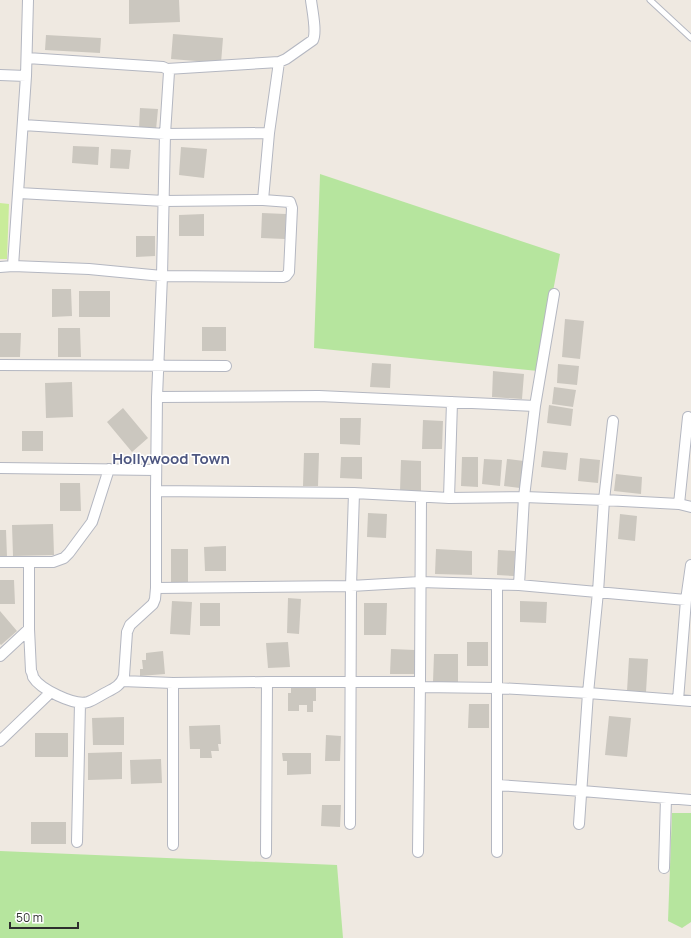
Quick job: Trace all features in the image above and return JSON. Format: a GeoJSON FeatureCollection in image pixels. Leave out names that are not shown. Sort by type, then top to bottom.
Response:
{"type":"FeatureCollection","features":[{"type":"Feature","properties":{"kind":"street"},"geometry":{"type":"LineString","coordinates":[[13,266],[26,76],[28,0]]}},
{"type":"Feature","properties":{"kind":"street"},"geometry":{"type":"LineString","coordinates":[[27,58],[163,67],[167,69],[279,62],[286,59],[315,37],[311,0]]}},
{"type":"Feature","properties":{"kind":"street"},"geometry":{"type":"LineString","coordinates":[[263,200],[269,133],[279,62]]}},
{"type":"Feature","properties":{"kind":"street"},"geometry":{"type":"LineString","coordinates":[[29,563],[28,628],[31,671],[33,677],[51,692],[72,702],[87,702],[116,688],[124,676],[127,632],[130,625],[153,604],[156,588],[157,397],[162,276],[165,134],[169,72],[167,69]]}},
{"type":"Feature","properties":{"kind":"street"},"geometry":{"type":"LineString","coordinates":[[0,75],[26,76]]}},
{"type":"Feature","properties":{"kind":"street"},"geometry":{"type":"LineString","coordinates":[[23,125],[165,134],[269,133]]}},
{"type":"Feature","properties":{"kind":"street"},"geometry":{"type":"LineString","coordinates":[[0,267],[13,266],[89,269],[162,276],[286,276],[290,270],[292,204],[288,201],[164,201],[19,193]]}},
{"type":"Feature","properties":{"kind":"street"},"geometry":{"type":"LineString","coordinates":[[519,585],[524,497],[534,406],[554,294]]}},
{"type":"Feature","properties":{"kind":"street"},"geometry":{"type":"LineString","coordinates":[[0,365],[226,366]]}},
{"type":"Feature","properties":{"kind":"street"},"geometry":{"type":"LineString","coordinates":[[157,397],[313,396],[534,406]]}},
{"type":"Feature","properties":{"kind":"street"},"geometry":{"type":"LineString","coordinates":[[449,498],[452,402]]}},
{"type":"Feature","properties":{"kind":"street"},"geometry":{"type":"LineString","coordinates":[[679,504],[688,417]]}},
{"type":"Feature","properties":{"kind":"street"},"geometry":{"type":"LineString","coordinates":[[579,824],[604,500],[613,421]]}},
{"type":"Feature","properties":{"kind":"street"},"geometry":{"type":"LineString","coordinates":[[0,468],[156,470]]}},
{"type":"Feature","properties":{"kind":"street"},"geometry":{"type":"LineString","coordinates":[[0,562],[53,562],[64,558],[92,522],[109,469]]}},
{"type":"Feature","properties":{"kind":"street"},"geometry":{"type":"LineString","coordinates":[[156,491],[354,493],[449,498],[524,497],[679,504],[691,507]]}},
{"type":"Feature","properties":{"kind":"street"},"geometry":{"type":"LineString","coordinates":[[350,824],[351,586],[354,493]]}},
{"type":"Feature","properties":{"kind":"street"},"geometry":{"type":"LineString","coordinates":[[418,852],[421,497]]}},
{"type":"Feature","properties":{"kind":"street"},"geometry":{"type":"LineString","coordinates":[[678,700],[686,600],[691,565]]}},
{"type":"Feature","properties":{"kind":"street"},"geometry":{"type":"LineString","coordinates":[[156,588],[351,586],[420,582],[519,585],[686,600]]}},
{"type":"Feature","properties":{"kind":"street"},"geometry":{"type":"LineString","coordinates":[[497,585],[498,852]]}},
{"type":"Feature","properties":{"kind":"street"},"geometry":{"type":"LineString","coordinates":[[0,656],[28,628]]}},
{"type":"Feature","properties":{"kind":"street"},"geometry":{"type":"LineString","coordinates":[[122,681],[173,683],[350,682],[498,688],[691,700]]}},
{"type":"Feature","properties":{"kind":"street"},"geometry":{"type":"LineString","coordinates":[[266,853],[268,682]]}},
{"type":"Feature","properties":{"kind":"street"},"geometry":{"type":"LineString","coordinates":[[173,683],[173,845]]}},
{"type":"Feature","properties":{"kind":"street"},"geometry":{"type":"LineString","coordinates":[[0,741],[51,692]]}},
{"type":"Feature","properties":{"kind":"street"},"geometry":{"type":"LineString","coordinates":[[77,842],[80,703]]}},
{"type":"Feature","properties":{"kind":"street"},"geometry":{"type":"LineString","coordinates":[[498,785],[691,800]]}},
{"type":"Feature","properties":{"kind":"street"},"geometry":{"type":"LineString","coordinates":[[664,868],[666,798]]}},
{"type":"Feature","properties":{"kind":"lane"},"geometry":{"type":"LineString","coordinates":[[650,0],[691,38]]}},
{"type":"Feature","properties":{"kind":"green space"},"geometry":{"type":"Polygon","coordinates":[[[320,174],[560,254],[538,371],[314,348],[320,174]]]}},
{"type":"Feature","properties":{"kind":"green space"},"geometry":{"type":"Polygon","coordinates":[[[0,203],[9,204],[7,259],[0,259],[0,203]]]}},
{"type":"Feature","properties":{"kind":"green space"},"geometry":{"type":"Polygon","coordinates":[[[672,813],[691,813],[691,922],[682,928],[668,921],[672,813]]]}},
{"type":"Feature","properties":{"kind":"green space"},"geometry":{"type":"Polygon","coordinates":[[[0,851],[337,865],[343,938],[0,938],[0,851]]]}},
{"type":"Feature","properties":{"kind":"building"},"geometry":{"type":"Polygon","coordinates":[[[129,0],[179,0],[180,22],[129,24],[129,0]]]}},
{"type":"Feature","properties":{"kind":"building"},"geometry":{"type":"Polygon","coordinates":[[[173,34],[223,38],[221,63],[171,59],[173,34]]]}},
{"type":"Feature","properties":{"kind":"building"},"geometry":{"type":"Polygon","coordinates":[[[46,35],[101,38],[100,53],[45,50],[46,35]]]}},
{"type":"Feature","properties":{"kind":"building"},"geometry":{"type":"Polygon","coordinates":[[[140,108],[158,109],[156,130],[139,129],[140,108]]]}},
{"type":"Feature","properties":{"kind":"building"},"geometry":{"type":"Polygon","coordinates":[[[73,146],[99,147],[98,165],[72,163],[73,146]]]}},
{"type":"Feature","properties":{"kind":"building"},"geometry":{"type":"Polygon","coordinates":[[[181,147],[207,149],[204,178],[179,175],[181,147]]]}},
{"type":"Feature","properties":{"kind":"building"},"geometry":{"type":"Polygon","coordinates":[[[111,149],[131,150],[129,169],[110,168],[111,149]]]}},
{"type":"Feature","properties":{"kind":"building"},"geometry":{"type":"Polygon","coordinates":[[[262,213],[286,214],[285,239],[261,238],[262,213]]]}},
{"type":"Feature","properties":{"kind":"building"},"geometry":{"type":"Polygon","coordinates":[[[204,214],[204,236],[179,236],[179,215],[204,214]]]}},
{"type":"Feature","properties":{"kind":"building"},"geometry":{"type":"Polygon","coordinates":[[[136,236],[155,236],[155,256],[136,257],[136,236]]]}},
{"type":"Feature","properties":{"kind":"building"},"geometry":{"type":"Polygon","coordinates":[[[52,289],[71,289],[72,316],[52,317],[52,289]]]}},
{"type":"Feature","properties":{"kind":"building"},"geometry":{"type":"Polygon","coordinates":[[[79,291],[110,291],[110,317],[79,317],[79,291]]]}},
{"type":"Feature","properties":{"kind":"building"},"geometry":{"type":"Polygon","coordinates":[[[565,319],[584,321],[580,359],[562,357],[565,319]]]}},
{"type":"Feature","properties":{"kind":"building"},"geometry":{"type":"Polygon","coordinates":[[[202,327],[226,327],[226,351],[202,351],[202,327]]]}},
{"type":"Feature","properties":{"kind":"building"},"geometry":{"type":"Polygon","coordinates":[[[58,328],[80,328],[81,357],[58,357],[58,328]]]}},
{"type":"Feature","properties":{"kind":"building"},"geometry":{"type":"Polygon","coordinates":[[[0,333],[21,333],[20,357],[0,357],[0,333]]]}},
{"type":"Feature","properties":{"kind":"building"},"geometry":{"type":"Polygon","coordinates":[[[372,363],[391,364],[390,388],[370,387],[372,363]]]}},
{"type":"Feature","properties":{"kind":"building"},"geometry":{"type":"Polygon","coordinates":[[[558,364],[579,366],[577,385],[557,383],[558,364]]]}},
{"type":"Feature","properties":{"kind":"building"},"geometry":{"type":"Polygon","coordinates":[[[493,371],[524,374],[522,399],[492,397],[493,371]]]}},
{"type":"Feature","properties":{"kind":"building"},"geometry":{"type":"Polygon","coordinates":[[[72,382],[73,417],[46,418],[45,383],[72,382]]]}},
{"type":"Feature","properties":{"kind":"building"},"geometry":{"type":"Polygon","coordinates":[[[554,387],[576,390],[573,407],[552,404],[554,387]]]}},
{"type":"Feature","properties":{"kind":"building"},"geometry":{"type":"Polygon","coordinates":[[[549,405],[573,409],[571,426],[547,423],[549,405]]]}},
{"type":"Feature","properties":{"kind":"building"},"geometry":{"type":"Polygon","coordinates":[[[123,408],[148,438],[132,452],[107,422],[123,408]]]}},
{"type":"Feature","properties":{"kind":"building"},"geometry":{"type":"Polygon","coordinates":[[[340,418],[361,418],[360,445],[340,444],[340,418]]]}},
{"type":"Feature","properties":{"kind":"building"},"geometry":{"type":"Polygon","coordinates":[[[423,420],[443,421],[442,449],[422,449],[423,420]]]}},
{"type":"Feature","properties":{"kind":"building"},"geometry":{"type":"Polygon","coordinates":[[[22,431],[43,431],[43,451],[22,451],[22,431]]]}},
{"type":"Feature","properties":{"kind":"building"},"geometry":{"type":"Polygon","coordinates":[[[543,451],[568,453],[566,470],[541,467],[543,451]]]}},
{"type":"Feature","properties":{"kind":"building"},"geometry":{"type":"Polygon","coordinates":[[[304,453],[319,453],[318,486],[303,486],[304,453]]]}},
{"type":"Feature","properties":{"kind":"building"},"geometry":{"type":"Polygon","coordinates":[[[341,457],[362,457],[362,479],[340,478],[341,457]]]}},
{"type":"Feature","properties":{"kind":"building"},"geometry":{"type":"Polygon","coordinates":[[[462,457],[478,457],[478,487],[461,486],[462,457]]]}},
{"type":"Feature","properties":{"kind":"building"},"geometry":{"type":"Polygon","coordinates":[[[580,458],[600,460],[598,483],[578,481],[580,458]]]}},
{"type":"Feature","properties":{"kind":"building"},"geometry":{"type":"Polygon","coordinates":[[[484,459],[502,460],[500,486],[482,484],[484,459]]]}},
{"type":"Feature","properties":{"kind":"building"},"geometry":{"type":"Polygon","coordinates":[[[507,459],[524,461],[520,488],[504,486],[507,459]]]}},
{"type":"Feature","properties":{"kind":"building"},"geometry":{"type":"Polygon","coordinates":[[[401,460],[421,461],[421,492],[400,491],[401,460]]]}},
{"type":"Feature","properties":{"kind":"building"},"geometry":{"type":"Polygon","coordinates":[[[616,474],[642,477],[641,494],[614,491],[616,474]]]}},
{"type":"Feature","properties":{"kind":"building"},"geometry":{"type":"Polygon","coordinates":[[[60,483],[80,483],[81,511],[60,511],[60,483]]]}},
{"type":"Feature","properties":{"kind":"building"},"geometry":{"type":"Polygon","coordinates":[[[368,513],[387,514],[386,538],[367,537],[368,513]]]}},
{"type":"Feature","properties":{"kind":"building"},"geometry":{"type":"Polygon","coordinates":[[[620,514],[637,516],[635,541],[618,539],[620,514]]]}},
{"type":"Feature","properties":{"kind":"building"},"geometry":{"type":"Polygon","coordinates":[[[53,524],[54,555],[13,556],[12,525],[53,524]]]}},
{"type":"Feature","properties":{"kind":"building"},"geometry":{"type":"Polygon","coordinates":[[[0,530],[6,530],[7,557],[0,557],[0,530]]]}},
{"type":"Feature","properties":{"kind":"building"},"geometry":{"type":"Polygon","coordinates":[[[226,546],[226,571],[205,571],[204,547],[226,546]]]}},
{"type":"Feature","properties":{"kind":"building"},"geometry":{"type":"Polygon","coordinates":[[[171,549],[188,549],[188,584],[171,584],[171,549]]]}},
{"type":"Feature","properties":{"kind":"building"},"geometry":{"type":"Polygon","coordinates":[[[436,549],[472,551],[472,575],[435,574],[436,549]]]}},
{"type":"Feature","properties":{"kind":"building"},"geometry":{"type":"Polygon","coordinates":[[[498,550],[515,551],[514,576],[497,575],[498,550]]]}},
{"type":"Feature","properties":{"kind":"building"},"geometry":{"type":"Polygon","coordinates":[[[0,580],[14,580],[15,604],[0,604],[0,580]]]}},
{"type":"Feature","properties":{"kind":"building"},"geometry":{"type":"Polygon","coordinates":[[[288,598],[301,599],[299,634],[287,633],[288,598]]]}},
{"type":"Feature","properties":{"kind":"building"},"geometry":{"type":"Polygon","coordinates":[[[172,601],[192,602],[190,635],[170,634],[172,601]]]}},
{"type":"Feature","properties":{"kind":"building"},"geometry":{"type":"Polygon","coordinates":[[[520,601],[547,602],[546,623],[520,622],[520,601]]]}},
{"type":"Feature","properties":{"kind":"building"},"geometry":{"type":"Polygon","coordinates":[[[200,603],[220,603],[220,626],[200,626],[200,603]]]}},
{"type":"Feature","properties":{"kind":"building"},"geometry":{"type":"Polygon","coordinates":[[[364,603],[387,603],[386,635],[364,635],[364,603]]]}},
{"type":"Feature","properties":{"kind":"building"},"geometry":{"type":"Polygon","coordinates":[[[0,611],[17,631],[1,645],[0,644],[0,611]]]}},
{"type":"Feature","properties":{"kind":"building"},"geometry":{"type":"Polygon","coordinates":[[[288,642],[290,667],[268,668],[266,643],[288,642]]]}},
{"type":"Feature","properties":{"kind":"building"},"geometry":{"type":"Polygon","coordinates":[[[467,642],[488,642],[488,666],[467,666],[467,642]]]}},
{"type":"Feature","properties":{"kind":"building"},"geometry":{"type":"Polygon","coordinates":[[[391,649],[415,650],[415,674],[390,674],[391,649]]]}},
{"type":"Feature","properties":{"kind":"building"},"geometry":{"type":"Polygon","coordinates":[[[163,651],[165,674],[140,676],[140,669],[143,669],[142,660],[146,660],[146,653],[163,651]]]}},
{"type":"Feature","properties":{"kind":"building"},"geometry":{"type":"Polygon","coordinates":[[[434,654],[458,654],[458,683],[433,682],[434,654]]]}},
{"type":"Feature","properties":{"kind":"building"},"geometry":{"type":"Polygon","coordinates":[[[629,658],[648,659],[646,692],[627,691],[629,658]]]}},
{"type":"Feature","properties":{"kind":"building"},"geometry":{"type":"Polygon","coordinates":[[[291,686],[316,688],[316,701],[313,701],[313,712],[307,712],[307,705],[299,705],[299,711],[288,711],[288,693],[291,693],[291,686]]]}},
{"type":"Feature","properties":{"kind":"building"},"geometry":{"type":"Polygon","coordinates":[[[469,704],[489,704],[489,728],[468,728],[469,704]]]}},
{"type":"Feature","properties":{"kind":"building"},"geometry":{"type":"Polygon","coordinates":[[[609,716],[631,718],[627,757],[605,755],[609,716]]]}},
{"type":"Feature","properties":{"kind":"building"},"geometry":{"type":"Polygon","coordinates":[[[124,717],[124,745],[93,745],[92,718],[124,717]]]}},
{"type":"Feature","properties":{"kind":"building"},"geometry":{"type":"Polygon","coordinates":[[[220,725],[221,744],[218,744],[219,751],[211,751],[212,758],[200,758],[200,749],[190,749],[189,726],[220,725]]]}},
{"type":"Feature","properties":{"kind":"building"},"geometry":{"type":"Polygon","coordinates":[[[35,733],[68,733],[68,757],[35,757],[35,733]]]}},
{"type":"Feature","properties":{"kind":"building"},"geometry":{"type":"Polygon","coordinates":[[[326,735],[341,736],[340,761],[325,761],[326,735]]]}},
{"type":"Feature","properties":{"kind":"building"},"geometry":{"type":"Polygon","coordinates":[[[122,752],[122,779],[88,780],[88,753],[122,752]]]}},
{"type":"Feature","properties":{"kind":"building"},"geometry":{"type":"Polygon","coordinates":[[[282,753],[311,753],[311,774],[287,775],[287,761],[283,761],[282,753]]]}},
{"type":"Feature","properties":{"kind":"building"},"geometry":{"type":"Polygon","coordinates":[[[161,759],[162,783],[131,784],[130,760],[161,759]]]}},
{"type":"Feature","properties":{"kind":"building"},"geometry":{"type":"Polygon","coordinates":[[[322,805],[341,805],[340,827],[321,826],[322,805]]]}},
{"type":"Feature","properties":{"kind":"building"},"geometry":{"type":"Polygon","coordinates":[[[31,822],[66,822],[66,844],[31,844],[31,822]]]}},
{"type":"Feature","properties":{"kind":"district","name":"Hollywood Town"},"geometry":{"type":"Point","coordinates":[171,458]}}]}
